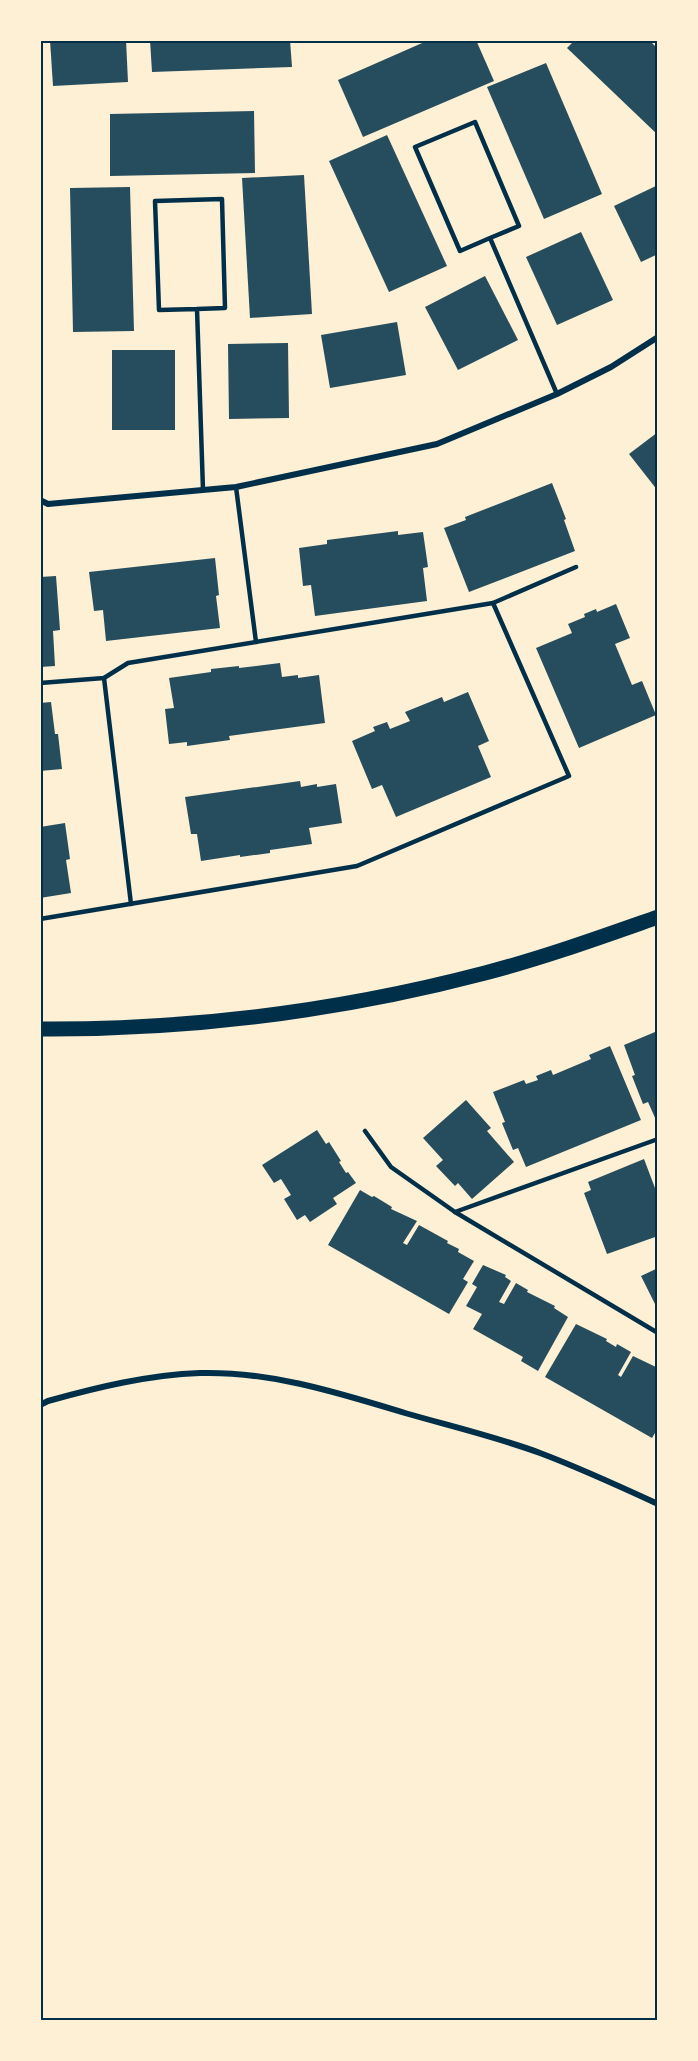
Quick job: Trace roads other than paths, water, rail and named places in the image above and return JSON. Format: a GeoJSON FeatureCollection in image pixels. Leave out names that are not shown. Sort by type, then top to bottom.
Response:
{"type":"FeatureCollection","features":[{"type":"Feature","properties":{"kind":"main road"},"geometry":{"type":"LineString","coordinates":[[40,1029],[151,1027],[269,1015],[345,1003],[486,973],[578,945],[657,917]]}},
{"type":"Feature","properties":{"kind":"street"},"geometry":{"type":"LineString","coordinates":[[40,500],[48,504],[236,488],[437,444],[557,394],[611,367],[657,337]]}},
{"type":"Feature","properties":{"kind":"street"},"geometry":{"type":"LineString","coordinates":[[40,1404],[107,1385],[158,1376],[202,1373],[290,1381],[538,1452],[657,1504]]}},
{"type":"Feature","properties":{"kind":"lane"},"geometry":{"type":"LineString","coordinates":[[475,122],[519,226],[490,238],[460,251],[415,147],[475,122]]}},
{"type":"Feature","properties":{"kind":"lane"},"geometry":{"type":"LineString","coordinates":[[222,199],[225,308],[197,309],[159,310],[155,201],[222,199]]}},
{"type":"Feature","properties":{"kind":"lane"},"geometry":{"type":"LineString","coordinates":[[490,238],[557,394]]}},
{"type":"Feature","properties":{"kind":"lane"},"geometry":{"type":"LineString","coordinates":[[197,309],[203,490]]}},
{"type":"Feature","properties":{"kind":"lane"},"geometry":{"type":"LineString","coordinates":[[236,488],[256,642]]}},
{"type":"Feature","properties":{"kind":"lane"},"geometry":{"type":"LineString","coordinates":[[40,683],[105,678],[129,663],[493,603],[576,567]]}},
{"type":"Feature","properties":{"kind":"lane"},"geometry":{"type":"LineString","coordinates":[[40,919],[357,866],[569,776],[493,603]]}},
{"type":"Feature","properties":{"kind":"lane"},"geometry":{"type":"LineString","coordinates":[[105,678],[131,904]]}},
{"type":"Feature","properties":{"kind":"lane"},"geometry":{"type":"LineString","coordinates":[[365,1131],[391,1167],[455,1212],[657,1333]]}},
{"type":"Feature","properties":{"kind":"lane"},"geometry":{"type":"LineString","coordinates":[[455,1212],[657,1139]]}}]}
